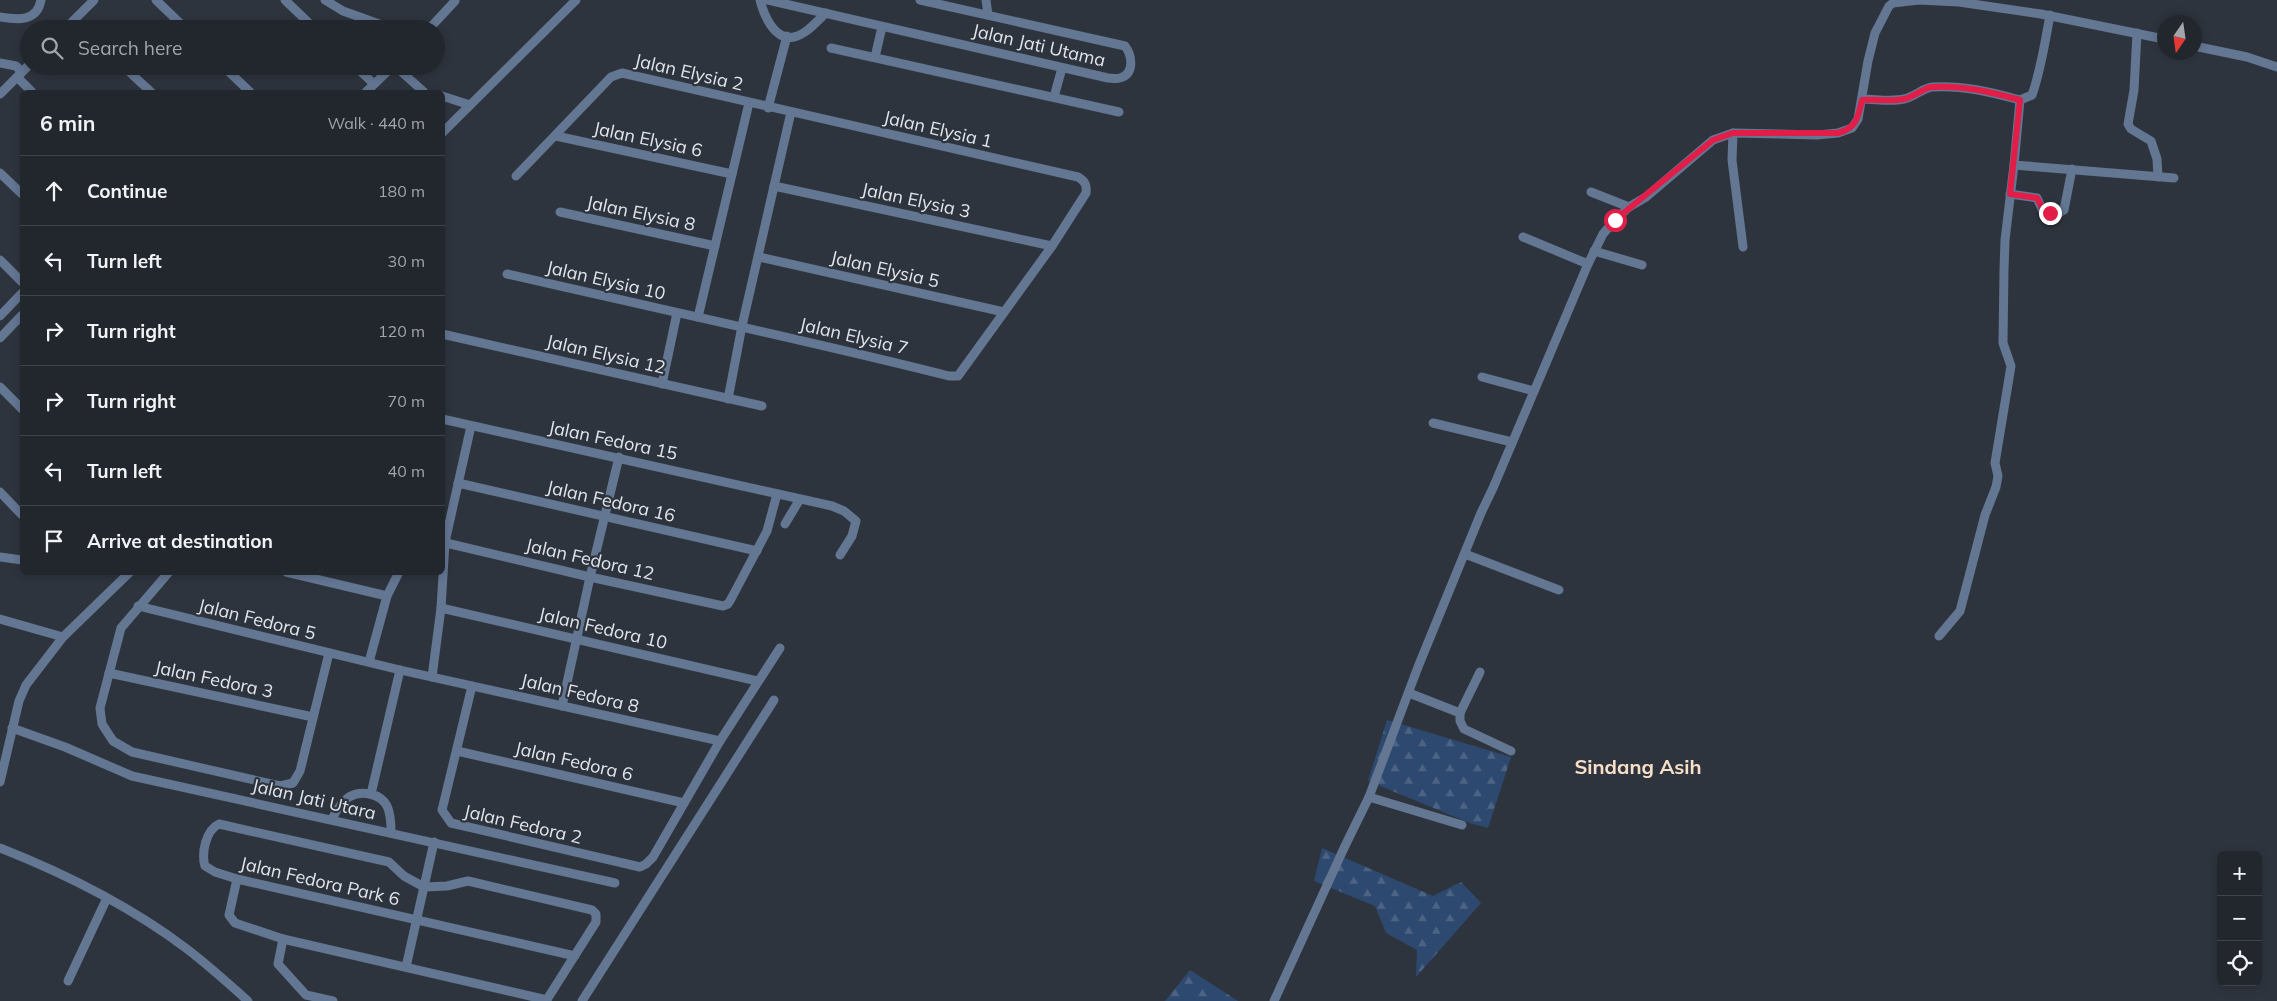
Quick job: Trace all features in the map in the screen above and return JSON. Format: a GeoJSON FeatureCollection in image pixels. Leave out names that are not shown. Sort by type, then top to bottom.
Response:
{"type":"FeatureCollection","features":[{"type":"Feature","properties":{"kind":"street"},"geometry":{"type":"LineString","coordinates":[[0,17],[20,20],[32,17],[40,8],[42,0]]}},
{"type":"Feature","properties":{"kind":"street"},"geometry":{"type":"LineString","coordinates":[[74,20],[94,0]]}},
{"type":"Feature","properties":{"kind":"street"},"geometry":{"type":"LineString","coordinates":[[156,0],[177,20]]}},
{"type":"Feature","properties":{"kind":"street"},"geometry":{"type":"LineString","coordinates":[[285,0],[306,20]]}},
{"type":"Feature","properties":{"kind":"street"},"geometry":{"type":"LineString","coordinates":[[325,0],[343,11],[368,20]]}},
{"type":"Feature","properties":{"kind":"street"},"geometry":{"type":"LineString","coordinates":[[445,130],[576,0]]}},
{"type":"Feature","properties":{"kind":"street"},"geometry":{"type":"LineString","coordinates":[[760,0],[770,26],[776,32],[793,37],[807,30],[826,13]]}},
{"type":"Feature","properties":{"kind":"street","name":"Jalan Jati Utama"},"geometry":{"type":"LineString","coordinates":[[768,0],[1062,68],[1120,79],[1127,74],[1131,65],[1130,53],[1125,46],[988,15],[943,2],[920,0]]}},
{"type":"Feature","properties":{"kind":"street"},"geometry":{"type":"LineString","coordinates":[[986,0],[988,15]]}},
{"type":"Feature","properties":{"kind":"street"},"geometry":{"type":"LineString","coordinates":[[1274,1001],[1369,797],[1465,554],[1588,264],[1603,234],[1629,207],[1646,197],[1708,143],[1733,133],[1838,133],[1852,128],[1858,119],[1873,39],[1889,6],[1893,3],[1920,0],[1959,2],[2050,15],[2157,38]]}},
{"type":"Feature","properties":{"kind":"street"},"geometry":{"type":"LineString","coordinates":[[438,20],[455,2]]}},
{"type":"Feature","properties":{"kind":"street"},"geometry":{"type":"LineString","coordinates":[[1862,100],[1896,100],[1907,98],[1929,87],[1974,89],[2020,100],[2032,95],[2044,54],[2050,15]]}},
{"type":"Feature","properties":{"kind":"street"},"geometry":{"type":"LineString","coordinates":[[875,57],[882,27]]}},
{"type":"Feature","properties":{"kind":"street"},"geometry":{"type":"LineString","coordinates":[[2137,34],[2134,90],[2128,124],[2131,129],[2150,141],[2156,159],[2158,177]]}},
{"type":"Feature","properties":{"kind":"street"},"geometry":{"type":"LineString","coordinates":[[768,108],[788,36]]}},
{"type":"Feature","properties":{"kind":"street"},"geometry":{"type":"LineString","coordinates":[[831,48],[1119,112]]}},
{"type":"Feature","properties":{"kind":"street"},"geometry":{"type":"LineString","coordinates":[[2202,48],[2248,57],[2277,67]]}},
{"type":"Feature","properties":{"kind":"street"},"geometry":{"type":"LineString","coordinates":[[0,63],[16,66],[20,69]]}},
{"type":"Feature","properties":{"kind":"street"},"geometry":{"type":"LineString","coordinates":[[1054,97],[1062,68]]}},
{"type":"Feature","properties":{"kind":"street","name":"Jalan Elysia 2"},"geometry":{"type":"LineString","coordinates":[[556,136],[611,77],[622,73],[768,108]]}},
{"type":"Feature","properties":{"kind":"street"},"geometry":{"type":"LineString","coordinates":[[0,94],[20,74]]}},
{"type":"Feature","properties":{"kind":"street"},"geometry":{"type":"LineString","coordinates":[[25,75],[31,90]]}},
{"type":"Feature","properties":{"kind":"street"},"geometry":{"type":"LineString","coordinates":[[133,75],[149,90]]}},
{"type":"Feature","properties":{"kind":"street"},"geometry":{"type":"LineString","coordinates":[[233,75],[248,90]]}},
{"type":"Feature","properties":{"kind":"street"},"geometry":{"type":"LineString","coordinates":[[364,75],[374,84]]}},
{"type":"Feature","properties":{"kind":"street"},"geometry":{"type":"LineString","coordinates":[[368,90],[384,75]]}},
{"type":"Feature","properties":{"kind":"street"},"geometry":{"type":"LineString","coordinates":[[404,75],[422,90]]}},
{"type":"Feature","properties":{"kind":"street"},"geometry":{"type":"LineString","coordinates":[[445,97],[470,105]]}},
{"type":"Feature","properties":{"kind":"street"},"geometry":{"type":"LineString","coordinates":[[1939,636],[1960,611],[1985,515],[1996,488],[1998,476],[1995,463],[2011,366],[2003,343],[2005,240],[2020,100]]}},
{"type":"Feature","properties":{"kind":"street"},"geometry":{"type":"LineString","coordinates":[[698,317],[749,103]]}},
{"type":"Feature","properties":{"kind":"street","name":"Jalan Elysia 1"},"geometry":{"type":"LineString","coordinates":[[768,108],[1078,177],[1083,180],[1086,186],[1086,193],[1052,246]]}},
{"type":"Feature","properties":{"kind":"street"},"geometry":{"type":"LineString","coordinates":[[728,399],[742,326],[791,112]]}},
{"type":"Feature","properties":{"kind":"street"},"geometry":{"type":"LineString","coordinates":[[1733,133],[1732,160],[1743,247]]}},
{"type":"Feature","properties":{"kind":"street"},"geometry":{"type":"LineString","coordinates":[[516,176],[556,136]]}},
{"type":"Feature","properties":{"kind":"street","name":"Jalan Elysia 6"},"geometry":{"type":"LineString","coordinates":[[556,136],[732,174]]}},
{"type":"Feature","properties":{"kind":"street"},"geometry":{"type":"LineString","coordinates":[[2014,165],[2174,178]]}},
{"type":"Feature","properties":{"kind":"street"},"geometry":{"type":"LineString","coordinates":[[2010,194],[2037,198],[2044,211],[2060,213],[2064,210],[2072,170]]}},
{"type":"Feature","properties":{"kind":"street"},"geometry":{"type":"LineString","coordinates":[[0,173],[20,192]]}},
{"type":"Feature","properties":{"kind":"street","name":"Jalan Elysia 3"},"geometry":{"type":"LineString","coordinates":[[774,186],[1052,246]]}},
{"type":"Feature","properties":{"kind":"street"},"geometry":{"type":"LineString","coordinates":[[1590,192],[1629,207]]}},
{"type":"Feature","properties":{"kind":"street","name":"Jalan Elysia 8"},"geometry":{"type":"LineString","coordinates":[[560,212],[715,246]]}},
{"type":"Feature","properties":{"kind":"street"},"geometry":{"type":"LineString","coordinates":[[1523,237],[1588,264]]}},
{"type":"Feature","properties":{"kind":"street"},"geometry":{"type":"LineString","coordinates":[[1004,312],[1052,246]]}},
{"type":"Feature","properties":{"kind":"street"},"geometry":{"type":"LineString","coordinates":[[1594,251],[1642,265]]}},
{"type":"Feature","properties":{"kind":"street","name":"Jalan Elysia 5"},"geometry":{"type":"LineString","coordinates":[[759,257],[1004,312]]}},
{"type":"Feature","properties":{"kind":"street"},"geometry":{"type":"LineString","coordinates":[[0,260],[20,280]]}},
{"type":"Feature","properties":{"kind":"street","name":"Jalan Elysia 10"},"geometry":{"type":"LineString","coordinates":[[507,274],[742,326]]}},
{"type":"Feature","properties":{"kind":"street"},"geometry":{"type":"LineString","coordinates":[[0,316],[20,295]]}},
{"type":"Feature","properties":{"kind":"street","name":"Jalan Elysia 7"},"geometry":{"type":"LineString","coordinates":[[742,326],[949,376],[958,376],[1004,312]]}},
{"type":"Feature","properties":{"kind":"street"},"geometry":{"type":"LineString","coordinates":[[662,384],[677,313]]}},
{"type":"Feature","properties":{"kind":"street"},"geometry":{"type":"LineString","coordinates":[[0,338],[20,317]]}},
{"type":"Feature","properties":{"kind":"street","name":"Jalan Elysia 12"},"geometry":{"type":"LineString","coordinates":[[445,335],[762,406]]}},
{"type":"Feature","properties":{"kind":"street"},"geometry":{"type":"LineString","coordinates":[[1482,377],[1534,391]]}},
{"type":"Feature","properties":{"kind":"street"},"geometry":{"type":"LineString","coordinates":[[0,387],[20,407]]}},
{"type":"Feature","properties":{"kind":"street","name":"Jalan Fedora 15"},"geometry":{"type":"LineString","coordinates":[[445,420],[832,506],[844,511],[856,521],[852,536],[840,555]]}},
{"type":"Feature","properties":{"kind":"street"},"geometry":{"type":"LineString","coordinates":[[1433,423],[1512,442]]}},
{"type":"Feature","properties":{"kind":"street"},"geometry":{"type":"LineString","coordinates":[[445,538],[471,426]]}},
{"type":"Feature","properties":{"kind":"street"},"geometry":{"type":"LineString","coordinates":[[562,706],[576,638],[619,457]]}},
{"type":"Feature","properties":{"kind":"street","name":"Jalan Fedora 16"},"geometry":{"type":"LineString","coordinates":[[458,483],[757,551]]}},
{"type":"Feature","properties":{"kind":"street"},"geometry":{"type":"LineString","coordinates":[[0,492],[20,513]]}},
{"type":"Feature","properties":{"kind":"street"},"geometry":{"type":"LineString","coordinates":[[757,551],[771,518],[777,494]]}},
{"type":"Feature","properties":{"kind":"street"},"geometry":{"type":"LineString","coordinates":[[785,524],[800,499]]}},
{"type":"Feature","properties":{"kind":"street","name":"Jalan Fedora 12"},"geometry":{"type":"LineString","coordinates":[[445,542],[723,606],[728,604],[757,551]]}},
{"type":"Feature","properties":{"kind":"street"},"geometry":{"type":"LineString","coordinates":[[1465,554],[1559,590]]}},
{"type":"Feature","properties":{"kind":"street"},"geometry":{"type":"LineString","coordinates":[[0,557],[20,560]]}},
{"type":"Feature","properties":{"kind":"street"},"geometry":{"type":"LineString","coordinates":[[0,782],[18,701],[26,685],[63,637],[127,575]]}},
{"type":"Feature","properties":{"kind":"street"},"geometry":{"type":"LineString","coordinates":[[166,575],[138,606],[122,628],[100,708],[102,724],[113,741],[132,752],[286,786],[293,784],[300,771],[329,653]]}},
{"type":"Feature","properties":{"kind":"street"},"geometry":{"type":"LineString","coordinates":[[299,575],[387,596]]}},
{"type":"Feature","properties":{"kind":"street"},"geometry":{"type":"LineString","coordinates":[[369,662],[387,596],[398,575]]}},
{"type":"Feature","properties":{"kind":"street"},"geometry":{"type":"LineString","coordinates":[[432,677],[441,608],[442,575]]}},
{"type":"Feature","properties":{"kind":"street","name":"Jalan Fedora 5"},"geometry":{"type":"LineString","coordinates":[[138,606],[400,670]]}},
{"type":"Feature","properties":{"kind":"street","name":"Jalan Fedora 10"},"geometry":{"type":"LineString","coordinates":[[441,608],[757,681]]}},
{"type":"Feature","properties":{"kind":"street"},"geometry":{"type":"LineString","coordinates":[[2,619],[39,628],[63,637]]}},
{"type":"Feature","properties":{"kind":"street"},"geometry":{"type":"LineString","coordinates":[[684,803],[757,681],[780,648]]}},
{"type":"Feature","properties":{"kind":"street"},"geometry":{"type":"LineString","coordinates":[[371,794],[400,670]]}},
{"type":"Feature","properties":{"kind":"street","name":"Jalan Fedora 8"},"geometry":{"type":"LineString","coordinates":[[400,670],[720,741]]}},
{"type":"Feature","properties":{"kind":"street"},"geometry":{"type":"LineString","coordinates":[[1480,672],[1460,713],[1460,721],[1464,729],[1511,751]]}},
{"type":"Feature","properties":{"kind":"street","name":"Jalan Fedora 3"},"geometry":{"type":"LineString","coordinates":[[109,673],[313,717]]}},
{"type":"Feature","properties":{"kind":"street","name":"Jalan Fedora 2"},"geometry":{"type":"LineString","coordinates":[[472,686],[442,810],[451,823],[640,867],[653,857],[684,803]]}},
{"type":"Feature","properties":{"kind":"street"},"geometry":{"type":"LineString","coordinates":[[1409,693],[1460,713]]}},
{"type":"Feature","properties":{"kind":"street"},"geometry":{"type":"LineString","coordinates":[[582,1001],[774,700]]}},
{"type":"Feature","properties":{"kind":"street","name":"Jalan Jati Utara"},"geometry":{"type":"LineString","coordinates":[[12,728],[65,747],[132,776],[615,883]]}},
{"type":"Feature","properties":{"kind":"street","name":"Jalan Fedora 6"},"geometry":{"type":"LineString","coordinates":[[457,751],[684,803]]}},
{"type":"Feature","properties":{"kind":"street"},"geometry":{"type":"LineString","coordinates":[[332,819],[338,808],[350,796],[371,794],[382,799],[387,806],[391,833]]}},
{"type":"Feature","properties":{"kind":"street"},"geometry":{"type":"LineString","coordinates":[[1369,797],[1462,825]]}},
{"type":"Feature","properties":{"kind":"street","name":"Jalan Fedora Park 6"},"geometry":{"type":"LineString","coordinates":[[424,887],[404,876],[389,862],[219,824],[213,827],[209,833],[203,859],[205,866],[215,872],[237,879],[575,956]]}},
{"type":"Feature","properties":{"kind":"street"},"geometry":{"type":"LineString","coordinates":[[406,968],[434,842]]}},
{"type":"Feature","properties":{"kind":"street"},"geometry":{"type":"LineString","coordinates":[[0,848],[58,872],[147,921],[182,946],[248,1001]]}},
{"type":"Feature","properties":{"kind":"street"},"geometry":{"type":"LineString","coordinates":[[237,879],[229,915],[235,923],[283,939],[547,1000],[596,922],[596,914],[592,910],[468,881],[447,886],[424,887]]}},
{"type":"Feature","properties":{"kind":"street"},"geometry":{"type":"LineString","coordinates":[[68,981],[107,898]]}},
{"type":"Feature","properties":{"kind":"street"},"geometry":{"type":"LineString","coordinates":[[283,939],[278,964],[306,995],[333,1001]]}},
{"type":"Feature","properties":{"kind":"green space"},"geometry":{"type":"Polygon","coordinates":[[[1387,720],[1511,757],[1488,828],[1470,823],[1368,781],[1387,720]]]}},
{"type":"Feature","properties":{"kind":"green space"},"geometry":{"type":"Polygon","coordinates":[[[1322,848],[1433,896],[1461,882],[1481,903],[1416,977],[1417,950],[1386,933],[1375,906],[1314,881],[1322,848]]]}},
{"type":"Feature","properties":{"kind":"green space"},"geometry":{"type":"Polygon","coordinates":[[[1190,970],[1238,1001],[1165,1001],[1190,970]]]}},
{"type":"Feature","properties":{"kind":"district","name":"Sindang Asih"},"geometry":{"type":"Point","coordinates":[1638,766]}},
{"type":"Feature","properties":{"kind":"route"},"geometry":{"type":"LineString","coordinates":[[1615,220],[1629,207],[1646,197],[1713,140],[1733,133],[1838,133],[1852,128],[1858,119],[1862,100],[1888,101],[1907,98],[1929,87],[1974,89],[2020,100],[2010,194],[2037,198],[2041,202],[2044,211],[2050,213]]}}]}
